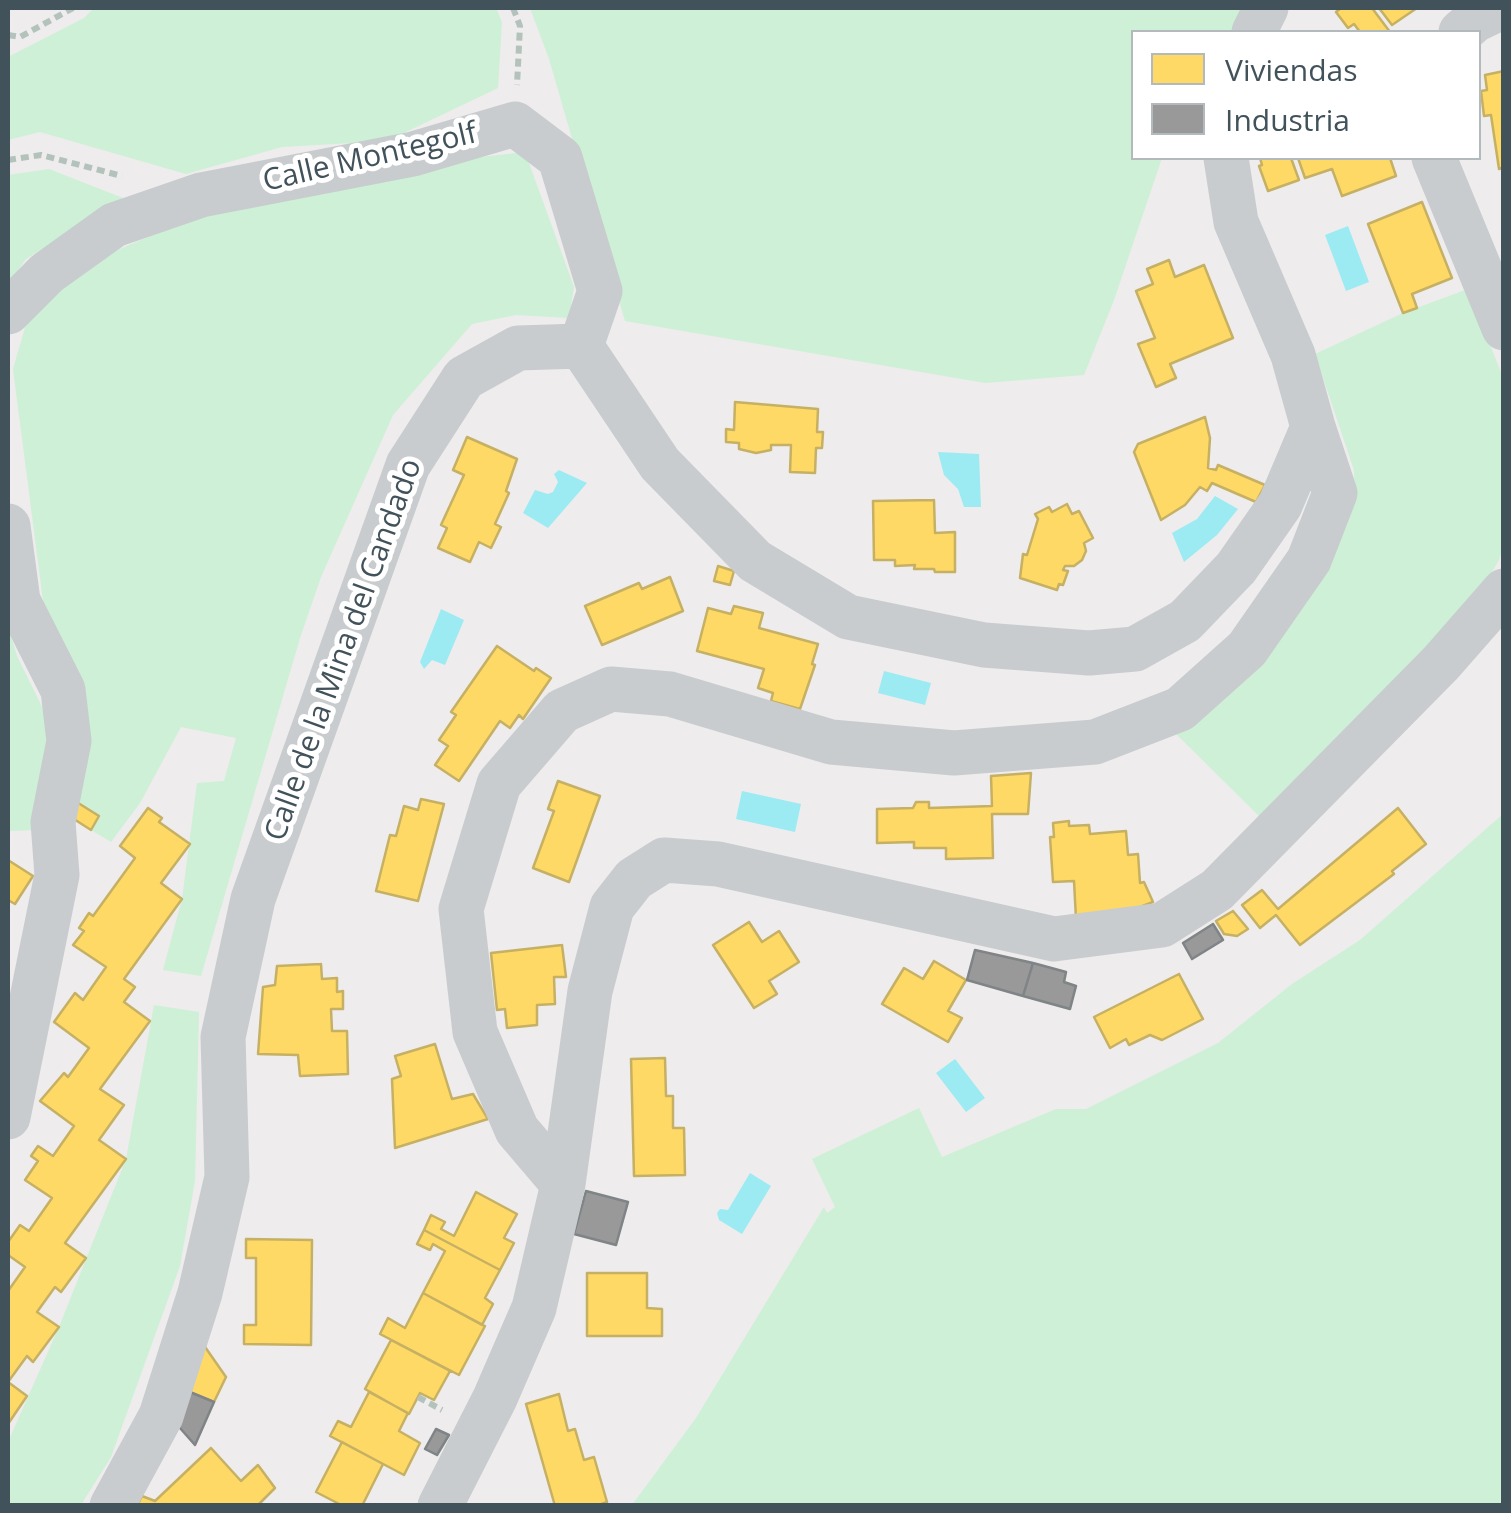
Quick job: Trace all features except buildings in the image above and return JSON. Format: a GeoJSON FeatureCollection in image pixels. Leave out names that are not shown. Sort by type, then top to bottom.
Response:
{"type":"FeatureCollection","features":[{"type":"Feature","properties":{"kind":"street"},"geometry":{"type":"LineString","coordinates":[[1463,30],[1500,8]]}},
{"type":"Feature","properties":{"kind":"street","name":"Calle Montegolf"},"geometry":{"type":"LineString","coordinates":[[8,312],[46,273],[114,225],[200,196],[413,154],[515,124],[560,158],[589,253],[600,291],[581,346]]}},
{"type":"Feature","properties":{"kind":"street"},"geometry":{"type":"LineString","coordinates":[[563,1184],[517,1130],[475,1032],[461,909],[498,784],[562,711],[610,689],[670,694],[832,742],[954,753],[1095,742],[1180,709],[1247,649],[1309,560],[1335,492],[1293,355],[1236,222],[1226,160]]}},
{"type":"Feature","properties":{"kind":"street"},"geometry":{"type":"LineString","coordinates":[[1435,160],[1504,328]]}},
{"type":"Feature","properties":{"kind":"street"},"geometry":{"type":"LineString","coordinates":[[581,346],[660,464],[755,561],[848,616],[984,646],[1089,653],[1136,648],[1185,621],[1236,568],[1280,505],[1313,428]]}},
{"type":"Feature","properties":{"kind":"street","name":"Calle de la Mina del Candado"},"geometry":{"type":"LineString","coordinates":[[112,1506],[161,1416],[200,1293],[227,1177],[223,1037],[252,899],[408,465],[464,378],[518,348],[581,346]]}},
{"type":"Feature","properties":{"kind":"street"},"geometry":{"type":"LineString","coordinates":[[8,526],[18,601],[63,690],[69,741],[53,822],[56,875],[8,1118]]}},
{"type":"Feature","properties":{"kind":"street"},"geometry":{"type":"LineString","coordinates":[[440,1506],[495,1398],[534,1308],[563,1184],[590,991],[612,907],[634,879],[664,860],[718,864],[1054,939],[1162,925],[1217,890],[1441,663],[1504,590]]}},
{"type":"Feature","properties":{"kind":"path"},"geometry":{"type":"LineString","coordinates":[[8,34],[20,37],[73,8]]}},
{"type":"Feature","properties":{"kind":"path"},"geometry":{"type":"LineString","coordinates":[[513,8],[520,26],[515,124]]}},
{"type":"Feature","properties":{"kind":"path"},"geometry":{"type":"LineString","coordinates":[[8,160],[41,155],[130,178]]}},
{"type":"Feature","properties":{"kind":"green space"},"geometry":{"type":"Polygon","coordinates":[[[94,8],[496,8],[502,22],[498,88],[387,141],[282,147],[186,174],[40,132],[8,140],[8,57],[84,18],[94,8]]]}},
{"type":"Feature","properties":{"kind":"green space"},"geometry":{"type":"Polygon","coordinates":[[[530,8],[1247,8],[1235,30],[1131,30],[1131,160],[1161,160],[1084,375],[985,383],[625,321],[549,59],[530,8]]]}},
{"type":"Feature","properties":{"kind":"green space"},"geometry":{"type":"Polygon","coordinates":[[[525,152],[574,287],[569,318],[516,315],[472,324],[393,415],[321,577],[300,638],[201,976],[163,970],[182,899],[197,783],[224,781],[236,738],[181,727],[140,803],[111,842],[91,830],[99,816],[75,801],[46,624],[13,369],[30,310],[99,258],[196,216],[429,163],[525,152]]]}},
{"type":"Feature","properties":{"kind":"green space"},"geometry":{"type":"Polygon","coordinates":[[[49,169],[123,198],[26,259],[8,284],[8,175],[49,169]]]}},
{"type":"Feature","properties":{"kind":"green space"},"geometry":{"type":"Polygon","coordinates":[[[1468,289],[1504,380],[1503,548],[1499,560],[1481,591],[1265,822],[1172,730],[1355,501],[1354,470],[1315,354],[1403,313],[1468,289]]]}},
{"type":"Feature","properties":{"kind":"green space"},"geometry":{"type":"Polygon","coordinates":[[[8,626],[17,656],[48,719],[40,830],[8,831],[8,626]]]}},
{"type":"Feature","properties":{"kind":"green space"},"geometry":{"type":"Polygon","coordinates":[[[1503,814],[1503,1505],[632,1505],[696,1418],[824,1207],[827,1213],[835,1207],[812,1159],[919,1108],[942,1157],[1056,1109],[1086,1109],[1218,1043],[1292,984],[1360,940],[1503,814]]]}},
{"type":"Feature","properties":{"kind":"green space"},"geometry":{"type":"Polygon","coordinates":[[[154,1005],[199,1012],[195,1181],[180,1266],[111,1457],[81,1505],[8,1506],[8,1442],[126,1159],[154,1005]]]}},
{"type":"Feature","properties":{"kind":"water"},"geometry":{"type":"Polygon","coordinates":[[[1348,226],[1369,282],[1346,291],[1325,235],[1348,226]]]}},
{"type":"Feature","properties":{"kind":"water"},"geometry":{"type":"Polygon","coordinates":[[[938,452],[979,454],[981,507],[964,507],[958,489],[944,475],[938,452]]]}},
{"type":"Feature","properties":{"kind":"water"},"geometry":{"type":"Polygon","coordinates":[[[559,470],[587,483],[548,528],[523,513],[535,490],[553,492],[558,482],[554,474],[559,470]]]}},
{"type":"Feature","properties":{"kind":"water"},"geometry":{"type":"Polygon","coordinates":[[[1215,496],[1238,509],[1217,535],[1184,562],[1172,533],[1197,519],[1215,496]]]}},
{"type":"Feature","properties":{"kind":"water"},"geometry":{"type":"Polygon","coordinates":[[[441,609],[464,620],[445,665],[432,660],[424,669],[420,662],[441,609]]]}},
{"type":"Feature","properties":{"kind":"water"},"geometry":{"type":"Polygon","coordinates":[[[884,671],[931,683],[925,705],[878,693],[884,671]]]}},
{"type":"Feature","properties":{"kind":"water"},"geometry":{"type":"Polygon","coordinates":[[[742,791],[801,804],[795,832],[736,819],[742,791]]]}},
{"type":"Feature","properties":{"kind":"water"},"geometry":{"type":"Polygon","coordinates":[[[955,1059],[985,1098],[966,1112],[936,1073],[955,1059]]]}},
{"type":"Feature","properties":{"kind":"water"},"geometry":{"type":"Polygon","coordinates":[[[750,1173],[771,1186],[742,1234],[719,1220],[717,1213],[720,1209],[728,1210],[750,1173]]]}}]}
